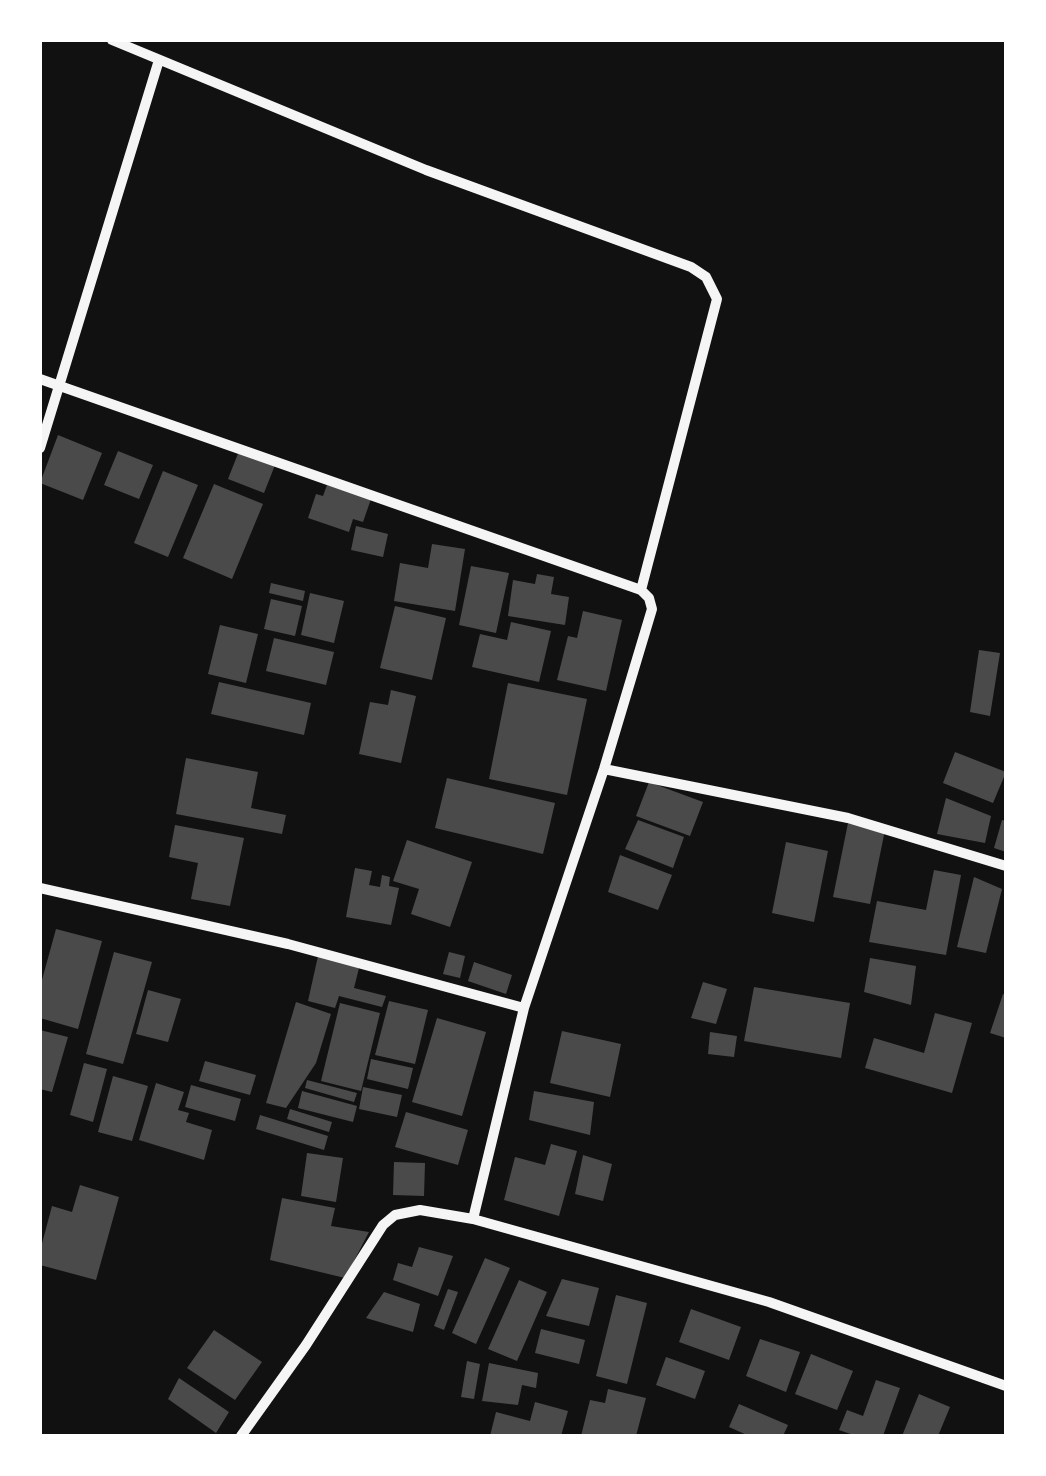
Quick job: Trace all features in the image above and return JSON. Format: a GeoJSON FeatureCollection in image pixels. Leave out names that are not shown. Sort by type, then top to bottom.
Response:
{"type":"FeatureCollection","features":[{"type":"Feature","properties":{"kind":"street"},"geometry":{"type":"LineString","coordinates":[[112,40],[426,170],[691,267],[706,276],[717,299],[641,590]]}},
{"type":"Feature","properties":{"kind":"street"},"geometry":{"type":"LineString","coordinates":[[40,448],[159,60]]}},
{"type":"Feature","properties":{"kind":"street"},"geometry":{"type":"LineString","coordinates":[[40,379],[641,590],[649,598],[652,609],[604,769],[524,1008],[473,1219]]}},
{"type":"Feature","properties":{"kind":"street"},"geometry":{"type":"LineString","coordinates":[[604,769],[848,818],[1006,866]]}},
{"type":"Feature","properties":{"kind":"street"},"geometry":{"type":"LineString","coordinates":[[40,888],[302,948],[524,1008]]}},
{"type":"Feature","properties":{"kind":"street"},"geometry":{"type":"LineString","coordinates":[[241,1436],[306,1345],[383,1225],[406,1211],[420,1210],[473,1219],[769,1302],[1006,1386]]}},
{"type":"Feature","properties":{"kind":"building"},"geometry":{"type":"Polygon","coordinates":[[[58,435],[102,453],[83,500],[40,483],[58,435]]]}},
{"type":"Feature","properties":{"kind":"building"},"geometry":{"type":"Polygon","coordinates":[[[118,451],[153,465],[139,499],[104,485],[118,451]]]}},
{"type":"Feature","properties":{"kind":"building"},"geometry":{"type":"Polygon","coordinates":[[[239,451],[275,465],[264,493],[228,479],[239,451]]]}},
{"type":"Feature","properties":{"kind":"building"},"geometry":{"type":"Polygon","coordinates":[[[163,471],[198,485],[168,557],[134,543],[163,471]]]}},
{"type":"Feature","properties":{"kind":"building"},"geometry":{"type":"Polygon","coordinates":[[[214,484],[263,504],[232,579],[183,558],[214,484]]]}},
{"type":"Feature","properties":{"kind":"building"},"geometry":{"type":"Polygon","coordinates":[[[327,485],[371,499],[363,522],[353,519],[349,532],[308,518],[316,494],[323,496],[327,485]]]}},
{"type":"Feature","properties":{"kind":"building"},"geometry":{"type":"Polygon","coordinates":[[[356,526],[388,534],[383,557],[351,550],[356,526]]]}},
{"type":"Feature","properties":{"kind":"building"},"geometry":{"type":"Polygon","coordinates":[[[432,544],[465,549],[455,611],[394,601],[400,563],[428,568],[432,544]]]}},
{"type":"Feature","properties":{"kind":"building"},"geometry":{"type":"Polygon","coordinates":[[[471,566],[509,573],[496,633],[459,625],[471,566]]]}},
{"type":"Feature","properties":{"kind":"building"},"geometry":{"type":"Polygon","coordinates":[[[537,574],[554,577],[551,594],[569,597],[565,625],[508,616],[513,580],[535,584],[537,574]]]}},
{"type":"Feature","properties":{"kind":"building"},"geometry":{"type":"Polygon","coordinates":[[[271,583],[305,591],[303,601],[269,593],[271,583]]]}},
{"type":"Feature","properties":{"kind":"building"},"geometry":{"type":"Polygon","coordinates":[[[310,593],[344,601],[334,643],[301,635],[310,593]]]}},
{"type":"Feature","properties":{"kind":"building"},"geometry":{"type":"Polygon","coordinates":[[[271,599],[302,606],[295,636],[264,629],[271,599]]]}},
{"type":"Feature","properties":{"kind":"building"},"geometry":{"type":"Polygon","coordinates":[[[395,606],[446,618],[432,680],[380,668],[395,606]]]}},
{"type":"Feature","properties":{"kind":"building"},"geometry":{"type":"Polygon","coordinates":[[[583,611],[622,620],[606,691],[557,680],[568,636],[577,638],[583,611]]]}},
{"type":"Feature","properties":{"kind":"building"},"geometry":{"type":"Polygon","coordinates":[[[511,622],[551,631],[539,682],[472,667],[480,634],[507,640],[511,622]]]}},
{"type":"Feature","properties":{"kind":"building"},"geometry":{"type":"Polygon","coordinates":[[[220,625],[258,634],[246,683],[208,674],[220,625]]]}},
{"type":"Feature","properties":{"kind":"building"},"geometry":{"type":"Polygon","coordinates":[[[274,638],[334,652],[326,685],[266,671],[274,638]]]}},
{"type":"Feature","properties":{"kind":"building"},"geometry":{"type":"Polygon","coordinates":[[[979,650],[1000,653],[990,716],[970,712],[979,650]]]}},
{"type":"Feature","properties":{"kind":"building"},"geometry":{"type":"Polygon","coordinates":[[[219,682],[311,703],[304,735],[211,714],[219,682]]]}},
{"type":"Feature","properties":{"kind":"building"},"geometry":{"type":"Polygon","coordinates":[[[508,683],[587,699],[567,795],[489,779],[508,683]]]}},
{"type":"Feature","properties":{"kind":"building"},"geometry":{"type":"Polygon","coordinates":[[[391,690],[416,696],[401,763],[359,754],[370,702],[388,705],[391,690]]]}},
{"type":"Feature","properties":{"kind":"building"},"geometry":{"type":"Polygon","coordinates":[[[955,752],[1006,772],[993,803],[943,783],[955,752]]]}},
{"type":"Feature","properties":{"kind":"building"},"geometry":{"type":"Polygon","coordinates":[[[186,758],[258,772],[251,808],[286,815],[282,834],[176,814],[186,758]]]}},
{"type":"Feature","properties":{"kind":"building"},"geometry":{"type":"Polygon","coordinates":[[[447,778],[555,803],[543,854],[435,828],[447,778]]]}},
{"type":"Feature","properties":{"kind":"building"},"geometry":{"type":"Polygon","coordinates":[[[649,782],[703,802],[690,836],[636,816],[649,782]]]}},
{"type":"Feature","properties":{"kind":"building"},"geometry":{"type":"Polygon","coordinates":[[[946,798],[991,816],[985,843],[937,834],[946,798]]]}},
{"type":"Feature","properties":{"kind":"building"},"geometry":{"type":"Polygon","coordinates":[[[638,820],[684,837],[673,868],[625,849],[638,820]]]}},
{"type":"Feature","properties":{"kind":"building"},"geometry":{"type":"Polygon","coordinates":[[[1002,820],[1006,821],[1006,852],[994,848],[1002,820]]]}},
{"type":"Feature","properties":{"kind":"building"},"geometry":{"type":"Polygon","coordinates":[[[848,823],[885,830],[870,904],[833,897],[848,823]]]}},
{"type":"Feature","properties":{"kind":"building"},"geometry":{"type":"Polygon","coordinates":[[[175,825],[244,838],[230,906],[191,899],[198,863],[169,857],[175,825]]]}},
{"type":"Feature","properties":{"kind":"building"},"geometry":{"type":"Polygon","coordinates":[[[407,840],[472,862],[450,927],[411,914],[419,889],[393,881],[407,840]]]}},
{"type":"Feature","properties":{"kind":"building"},"geometry":{"type":"Polygon","coordinates":[[[786,842],[828,851],[814,922],[772,913],[786,842]]]}},
{"type":"Feature","properties":{"kind":"building"},"geometry":{"type":"Polygon","coordinates":[[[620,855],[672,875],[658,910],[608,892],[620,855]]]}},
{"type":"Feature","properties":{"kind":"building"},"geometry":{"type":"Polygon","coordinates":[[[355,868],[372,871],[369,885],[380,887],[382,875],[390,877],[389,886],[399,888],[391,925],[346,917],[355,868]]]}},
{"type":"Feature","properties":{"kind":"building"},"geometry":{"type":"Polygon","coordinates":[[[934,870],[961,875],[946,955],[869,942],[877,901],[926,910],[934,870]]]}},
{"type":"Feature","properties":{"kind":"building"},"geometry":{"type":"Polygon","coordinates":[[[974,877],[1002,889],[986,953],[957,947],[974,877]]]}},
{"type":"Feature","properties":{"kind":"building"},"geometry":{"type":"Polygon","coordinates":[[[56,929],[102,941],[78,1029],[40,1018],[40,987],[56,929]]]}},
{"type":"Feature","properties":{"kind":"building"},"geometry":{"type":"Polygon","coordinates":[[[114,952],[152,962],[123,1064],[86,1054],[114,952]]]}},
{"type":"Feature","properties":{"kind":"building"},"geometry":{"type":"Polygon","coordinates":[[[449,952],[465,956],[460,978],[443,974],[449,952]]]}},
{"type":"Feature","properties":{"kind":"building"},"geometry":{"type":"Polygon","coordinates":[[[318,956],[359,968],[354,988],[386,996],[382,1007],[339,996],[335,1008],[308,1001],[318,956]]]}},
{"type":"Feature","properties":{"kind":"building"},"geometry":{"type":"Polygon","coordinates":[[[870,958],[916,966],[911,1005],[864,992],[870,958]]]}},
{"type":"Feature","properties":{"kind":"building"},"geometry":{"type":"Polygon","coordinates":[[[474,962],[512,975],[506,994],[468,981],[474,962]]]}},
{"type":"Feature","properties":{"kind":"building"},"geometry":{"type":"Polygon","coordinates":[[[703,982],[727,989],[716,1024],[691,1018],[703,982]]]}},
{"type":"Feature","properties":{"kind":"building"},"geometry":{"type":"Polygon","coordinates":[[[754,987],[850,1003],[841,1058],[744,1041],[754,987]]]}},
{"type":"Feature","properties":{"kind":"building"},"geometry":{"type":"Polygon","coordinates":[[[148,990],[181,999],[168,1042],[136,1034],[148,990]]]}},
{"type":"Feature","properties":{"kind":"building"},"geometry":{"type":"Polygon","coordinates":[[[1003,994],[1006,995],[1006,1038],[990,1033],[1003,994]]]}},
{"type":"Feature","properties":{"kind":"building"},"geometry":{"type":"Polygon","coordinates":[[[389,1001],[428,1010],[415,1064],[375,1055],[389,1001]]]}},
{"type":"Feature","properties":{"kind":"building"},"geometry":{"type":"Polygon","coordinates":[[[296,1002],[331,1014],[316,1063],[286,1108],[266,1103],[296,1002]]]}},
{"type":"Feature","properties":{"kind":"building"},"geometry":{"type":"Polygon","coordinates":[[[340,1003],[380,1013],[361,1091],[321,1081],[340,1003]]]}},
{"type":"Feature","properties":{"kind":"building"},"geometry":{"type":"Polygon","coordinates":[[[935,1013],[972,1023],[952,1093],[865,1068],[874,1038],[924,1053],[935,1013]]]}},
{"type":"Feature","properties":{"kind":"building"},"geometry":{"type":"Polygon","coordinates":[[[437,1018],[486,1032],[462,1116],[412,1102],[437,1018]]]}},
{"type":"Feature","properties":{"kind":"building"},"geometry":{"type":"Polygon","coordinates":[[[40,1030],[68,1037],[52,1092],[40,1089],[40,1030]]]}},
{"type":"Feature","properties":{"kind":"building"},"geometry":{"type":"Polygon","coordinates":[[[562,1031],[621,1044],[610,1097],[550,1083],[562,1031]]]}},
{"type":"Feature","properties":{"kind":"building"},"geometry":{"type":"Polygon","coordinates":[[[710,1032],[737,1036],[734,1057],[708,1054],[710,1032]]]}},
{"type":"Feature","properties":{"kind":"building"},"geometry":{"type":"Polygon","coordinates":[[[371,1059],[413,1068],[408,1089],[367,1079],[371,1059]]]}},
{"type":"Feature","properties":{"kind":"building"},"geometry":{"type":"Polygon","coordinates":[[[205,1061],[256,1075],[250,1095],[199,1081],[205,1061]]]}},
{"type":"Feature","properties":{"kind":"building"},"geometry":{"type":"Polygon","coordinates":[[[84,1063],[107,1069],[93,1122],[70,1115],[84,1063]]]}},
{"type":"Feature","properties":{"kind":"building"},"geometry":{"type":"Polygon","coordinates":[[[113,1076],[148,1086],[132,1141],[98,1132],[113,1076]]]}},
{"type":"Feature","properties":{"kind":"building"},"geometry":{"type":"Polygon","coordinates":[[[307,1080],[357,1093],[354,1102],[305,1088],[307,1080]]]}},
{"type":"Feature","properties":{"kind":"building"},"geometry":{"type":"Polygon","coordinates":[[[156,1083],[184,1092],[178,1110],[189,1113],[186,1122],[212,1130],[204,1160],[139,1140],[156,1083]]]}},
{"type":"Feature","properties":{"kind":"building"},"geometry":{"type":"Polygon","coordinates":[[[191,1085],[241,1099],[235,1121],[185,1107],[191,1085]]]}},
{"type":"Feature","properties":{"kind":"building"},"geometry":{"type":"Polygon","coordinates":[[[363,1087],[402,1095],[397,1117],[359,1109],[363,1087]]]}},
{"type":"Feature","properties":{"kind":"building"},"geometry":{"type":"Polygon","coordinates":[[[302,1091],[357,1106],[353,1122],[298,1108],[302,1091]]]}},
{"type":"Feature","properties":{"kind":"building"},"geometry":{"type":"Polygon","coordinates":[[[534,1091],[594,1102],[590,1135],[529,1120],[534,1091]]]}},
{"type":"Feature","properties":{"kind":"building"},"geometry":{"type":"Polygon","coordinates":[[[290,1109],[332,1122],[329,1132],[287,1119],[290,1109]]]}},
{"type":"Feature","properties":{"kind":"building"},"geometry":{"type":"Polygon","coordinates":[[[406,1112],[468,1130],[458,1165],[395,1147],[406,1112]]]}},
{"type":"Feature","properties":{"kind":"building"},"geometry":{"type":"Polygon","coordinates":[[[260,1115],[328,1136],[324,1150],[256,1129],[260,1115]]]}},
{"type":"Feature","properties":{"kind":"building"},"geometry":{"type":"Polygon","coordinates":[[[551,1144],[577,1151],[559,1216],[504,1200],[515,1157],[545,1165],[551,1144]]]}},
{"type":"Feature","properties":{"kind":"building"},"geometry":{"type":"Polygon","coordinates":[[[307,1153],[343,1158],[336,1202],[301,1196],[307,1153]]]}},
{"type":"Feature","properties":{"kind":"building"},"geometry":{"type":"Polygon","coordinates":[[[583,1155],[612,1164],[603,1201],[575,1194],[583,1155]]]}},
{"type":"Feature","properties":{"kind":"building"},"geometry":{"type":"Polygon","coordinates":[[[394,1162],[425,1163],[424,1196],[393,1195],[394,1162]]]}},
{"type":"Feature","properties":{"kind":"building"},"geometry":{"type":"Polygon","coordinates":[[[80,1185],[119,1197],[96,1280],[40,1265],[52,1206],[72,1212],[80,1185]]]}},
{"type":"Feature","properties":{"kind":"building"},"geometry":{"type":"Polygon","coordinates":[[[282,1198],[335,1208],[331,1226],[369,1232],[345,1278],[270,1260],[282,1198]]]}},
{"type":"Feature","properties":{"kind":"building"},"geometry":{"type":"Polygon","coordinates":[[[419,1247],[453,1256],[438,1296],[393,1280],[398,1263],[412,1267],[419,1247]]]}},
{"type":"Feature","properties":{"kind":"building"},"geometry":{"type":"Polygon","coordinates":[[[485,1258],[510,1268],[476,1344],[452,1333],[485,1258]]]}},
{"type":"Feature","properties":{"kind":"building"},"geometry":{"type":"Polygon","coordinates":[[[562,1279],[599,1288],[589,1326],[546,1316],[562,1279]]]}},
{"type":"Feature","properties":{"kind":"building"},"geometry":{"type":"Polygon","coordinates":[[[519,1280],[547,1292],[517,1361],[488,1349],[519,1280]]]}},
{"type":"Feature","properties":{"kind":"building"},"geometry":{"type":"Polygon","coordinates":[[[448,1289],[458,1292],[444,1330],[434,1326],[448,1289]]]}},
{"type":"Feature","properties":{"kind":"building"},"geometry":{"type":"Polygon","coordinates":[[[384,1292],[420,1304],[413,1332],[366,1318],[384,1292]]]}},
{"type":"Feature","properties":{"kind":"building"},"geometry":{"type":"Polygon","coordinates":[[[616,1295],[647,1303],[627,1384],[596,1376],[616,1295]]]}},
{"type":"Feature","properties":{"kind":"building"},"geometry":{"type":"Polygon","coordinates":[[[691,1309],[741,1327],[729,1360],[679,1342],[691,1309]]]}},
{"type":"Feature","properties":{"kind":"building"},"geometry":{"type":"Polygon","coordinates":[[[541,1329],[585,1340],[579,1364],[535,1353],[541,1329]]]}},
{"type":"Feature","properties":{"kind":"building"},"geometry":{"type":"Polygon","coordinates":[[[214,1330],[262,1362],[235,1400],[187,1368],[214,1330]]]}},
{"type":"Feature","properties":{"kind":"building"},"geometry":{"type":"Polygon","coordinates":[[[760,1339],[800,1352],[786,1392],[746,1376],[760,1339]]]}},
{"type":"Feature","properties":{"kind":"building"},"geometry":{"type":"Polygon","coordinates":[[[811,1354],[853,1371],[837,1410],[795,1394],[811,1354]]]}},
{"type":"Feature","properties":{"kind":"building"},"geometry":{"type":"Polygon","coordinates":[[[666,1357],[705,1371],[695,1399],[656,1385],[666,1357]]]}},
{"type":"Feature","properties":{"kind":"building"},"geometry":{"type":"Polygon","coordinates":[[[467,1361],[480,1364],[474,1399],[461,1397],[467,1361]]]}},
{"type":"Feature","properties":{"kind":"building"},"geometry":{"type":"Polygon","coordinates":[[[489,1363],[538,1373],[536,1388],[522,1385],[518,1405],[482,1401],[489,1363]]]}},
{"type":"Feature","properties":{"kind":"building"},"geometry":{"type":"Polygon","coordinates":[[[179,1378],[229,1412],[216,1433],[168,1399],[179,1378]]]}},
{"type":"Feature","properties":{"kind":"building"},"geometry":{"type":"Polygon","coordinates":[[[876,1380],[900,1388],[883,1436],[856,1436],[839,1430],[847,1410],[863,1416],[876,1380]]]}},
{"type":"Feature","properties":{"kind":"building"},"geometry":{"type":"Polygon","coordinates":[[[608,1389],[646,1398],[636,1436],[581,1436],[590,1400],[605,1403],[608,1389]]]}},
{"type":"Feature","properties":{"kind":"building"},"geometry":{"type":"Polygon","coordinates":[[[919,1394],[950,1407],[938,1436],[902,1436],[919,1394]]]}},
{"type":"Feature","properties":{"kind":"building"},"geometry":{"type":"Polygon","coordinates":[[[535,1402],[568,1411],[561,1436],[490,1436],[496,1412],[530,1421],[535,1402]]]}},
{"type":"Feature","properties":{"kind":"building"},"geometry":{"type":"Polygon","coordinates":[[[739,1404],[788,1425],[783,1436],[749,1436],[729,1427],[739,1404]]]}}]}
